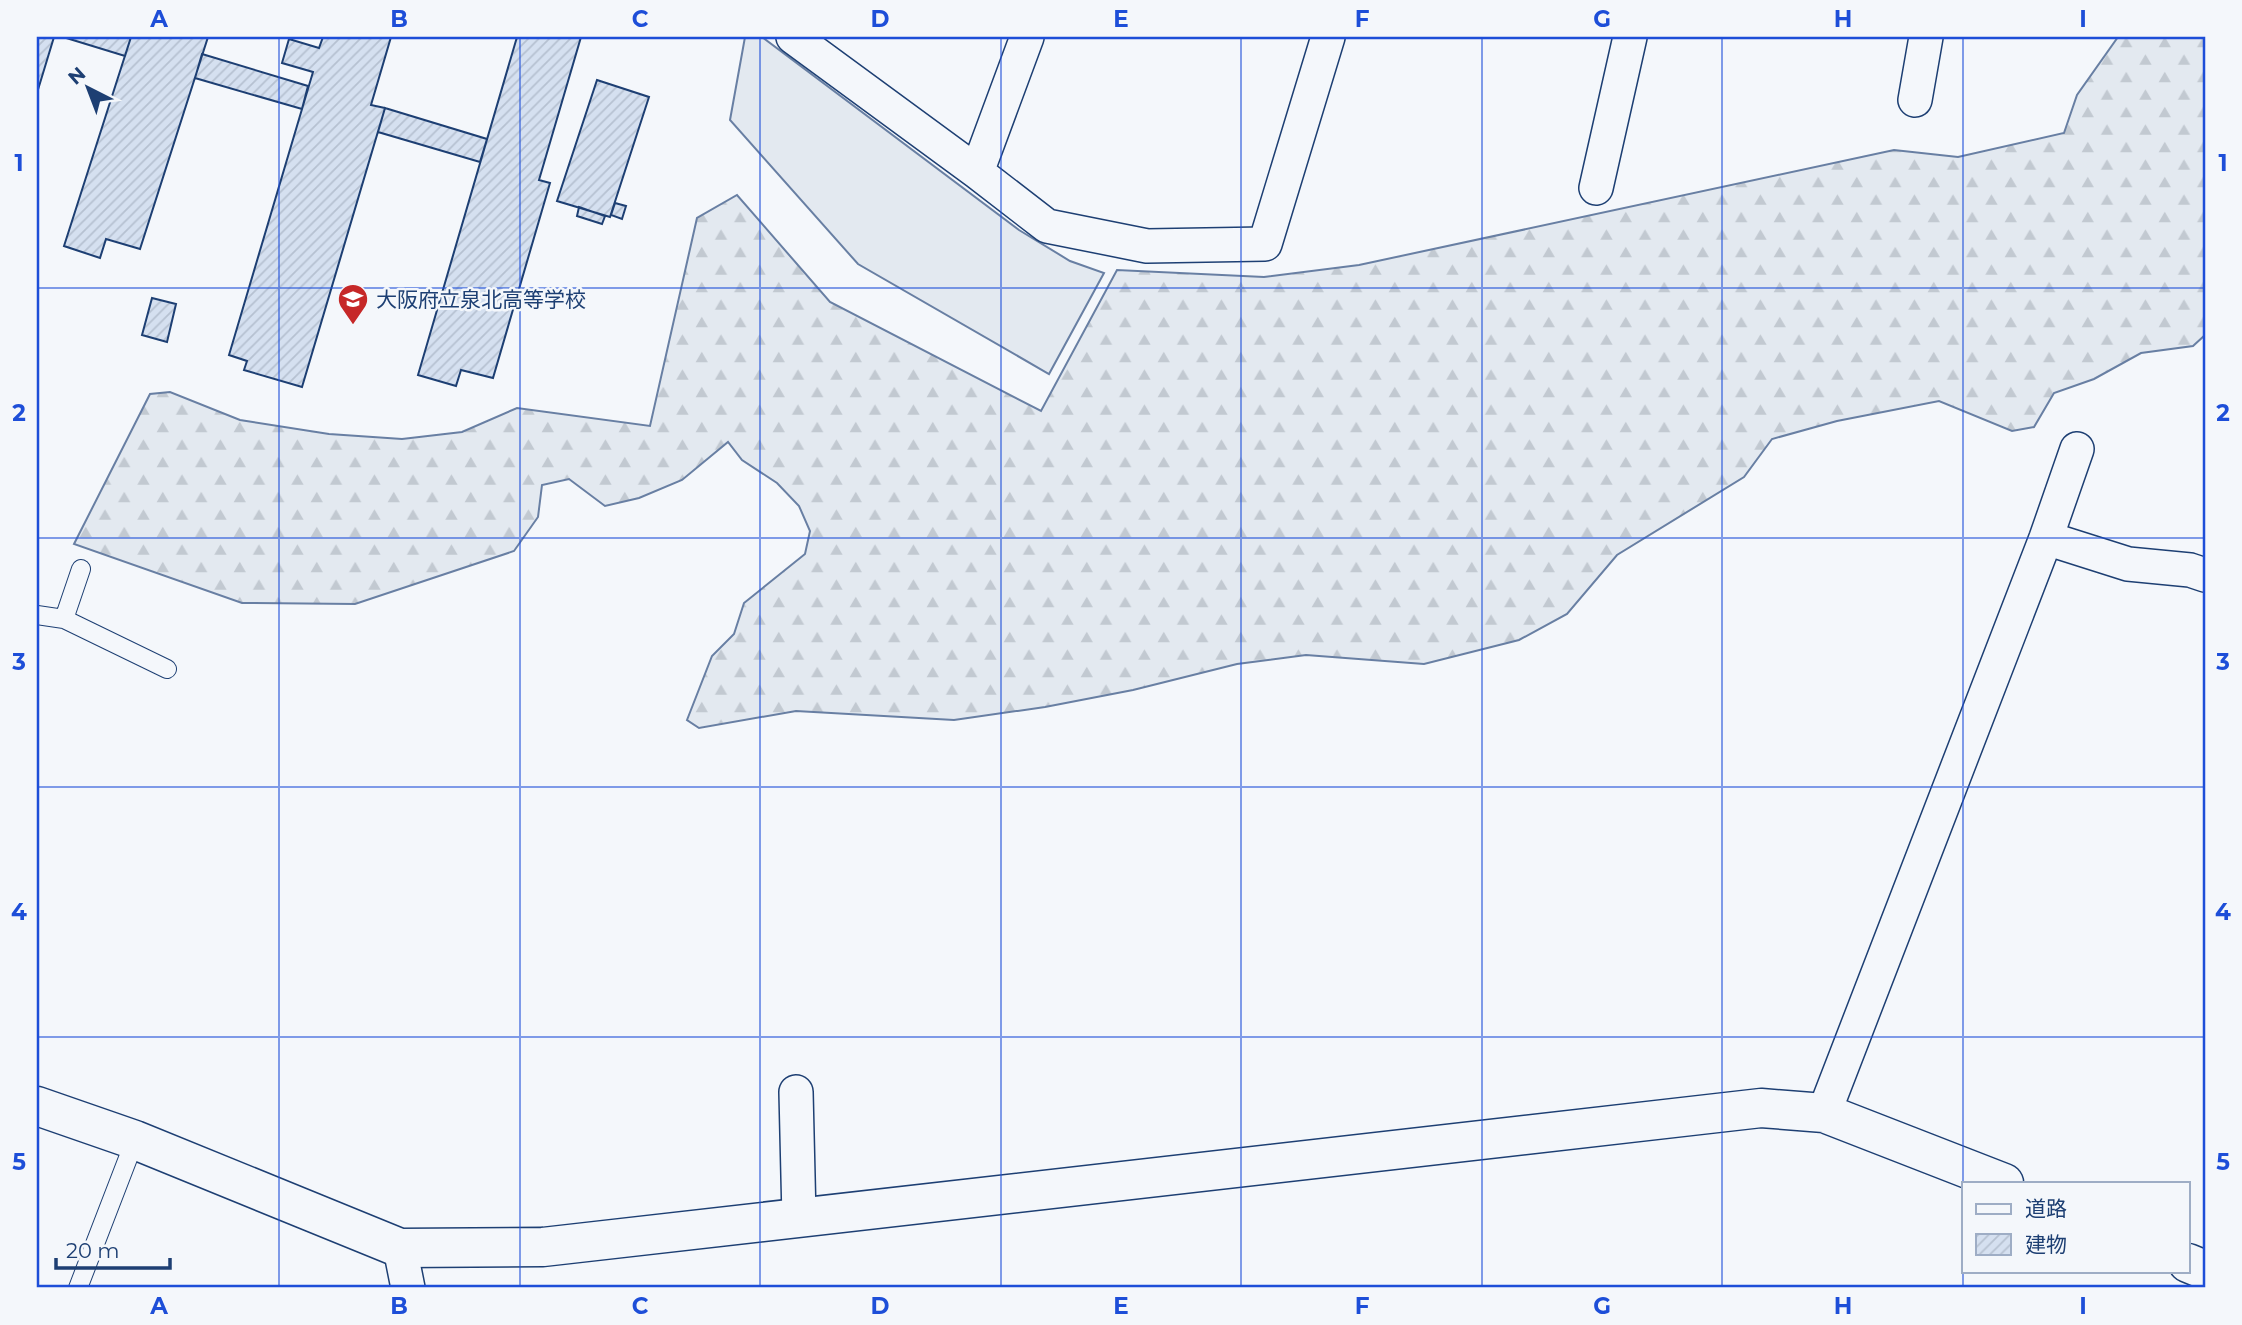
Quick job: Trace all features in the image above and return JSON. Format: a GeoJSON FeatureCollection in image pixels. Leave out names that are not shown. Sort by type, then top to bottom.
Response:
{"type":"FeatureCollection","features":[{"type":"Feature","properties":{"kind":"street"},"geometry":{"type":"LineString","coordinates":[[793,37],[1047,226],[1147,246],[1265,244],[1328,37]]}},
{"type":"Feature","properties":{"kind":"street"},"geometry":{"type":"LineString","coordinates":[[977,172],[1027,37]]}},
{"type":"Feature","properties":{"kind":"street"},"geometry":{"type":"LineString","coordinates":[[1596,188],[1630,37]]}},
{"type":"Feature","properties":{"kind":"street"},"geometry":{"type":"LineString","coordinates":[[1915,100],[1926,37]]}},
{"type":"Feature","properties":{"kind":"street"},"geometry":{"type":"LineString","coordinates":[[1824,1113],[2046,538],[2077,449]]}},
{"type":"Feature","properties":{"kind":"street"},"geometry":{"type":"LineString","coordinates":[[2046,538],[2128,564],[2190,570],[2205,575]]}},
{"type":"Feature","properties":{"kind":"street"},"geometry":{"type":"LineString","coordinates":[[796,1092],[799,1218]]}},
{"type":"Feature","properties":{"kind":"street"},"geometry":{"type":"LineString","coordinates":[[37,1105],[135,1140],[400,1248],[543,1247],[1761,1108],[1824,1113],[2001,1182]]}},
{"type":"Feature","properties":{"kind":"street"},"geometry":{"type":"LineString","coordinates":[[400,1248],[408,1288]]}},
{"type":"Feature","properties":{"kind":"lane"},"geometry":{"type":"LineString","coordinates":[[64,620],[80,569]]}},
{"type":"Feature","properties":{"kind":"lane"},"geometry":{"type":"LineString","coordinates":[[37,615],[64,620],[167,669]]}},
{"type":"Feature","properties":{"kind":"lane"},"geometry":{"type":"LineString","coordinates":[[78,1288],[135,1140]]}},
{"type":"Feature","properties":{"kind":"green space"},"geometry":{"type":"Polygon","coordinates":[[[745,37],[762,37],[1019,230],[1070,261],[1104,273],[1049,374],[858,264],[730,120],[745,37]]]}},
{"type":"Feature","properties":{"kind":"green space"},"geometry":{"type":"Polygon","coordinates":[[[2118,37],[2205,37],[2205,335],[2193,346],[2141,353],[2094,379],[2054,393],[2034,427],[2012,431],[1939,401],[1837,421],[1772,439],[1744,477],[1617,555],[1567,614],[1519,640],[1424,664],[1306,655],[1237,664],[1133,690],[1045,707],[954,720],[796,711],[699,728],[687,720],[712,656],[734,634],[744,603],[805,554],[810,531],[799,506],[777,483],[742,460],[728,442],[682,480],[639,498],[605,506],[569,479],[542,485],[538,517],[514,551],[355,604],[242,603],[74,544],[150,394],[170,392],[240,420],[329,434],[402,439],[462,432],[517,408],[650,426],[697,218],[737,195],[830,302],[1041,411],[1117,270],[1264,277],[1359,265],[1894,150],[1958,157],[2064,133],[2077,95],[2118,37]]]}},
{"type":"Feature","properties":{"kind":"building"},"geometry":{"type":"Polygon","coordinates":[[[37,37],[54,37],[37,93],[37,37]]]}},
{"type":"Feature","properties":{"kind":"building"},"geometry":{"type":"Polygon","coordinates":[[[63,37],[131,37],[125,56],[63,37]]]}},
{"type":"Feature","properties":{"kind":"building"},"geometry":{"type":"Polygon","coordinates":[[[131,37],[208,37],[140,249],[106,239],[100,258],[64,246],[131,37]]]}},
{"type":"Feature","properties":{"kind":"building"},"geometry":{"type":"Polygon","coordinates":[[[323,37],[391,37],[371,105],[385,108],[302,387],[244,370],[247,361],[229,355],[313,72],[282,63],[289,39],[319,48],[323,37]]]}},
{"type":"Feature","properties":{"kind":"building"},"geometry":{"type":"Polygon","coordinates":[[[517,37],[581,37],[539,180],[550,183],[493,378],[461,370],[456,386],[418,375],[517,37]]]}},
{"type":"Feature","properties":{"kind":"building"},"geometry":{"type":"Polygon","coordinates":[[[202,54],[308,86],[302,109],[195,78],[202,54]]]}},
{"type":"Feature","properties":{"kind":"building"},"geometry":{"type":"Polygon","coordinates":[[[597,80],[649,97],[610,217],[557,201],[597,80]]]}},
{"type":"Feature","properties":{"kind":"building"},"geometry":{"type":"Polygon","coordinates":[[[385,108],[487,139],[480,162],[378,132],[385,108]]]}},
{"type":"Feature","properties":{"kind":"building"},"geometry":{"type":"Polygon","coordinates":[[[615,203],[626,206],[622,219],[611,215],[615,203]]]}},
{"type":"Feature","properties":{"kind":"building"},"geometry":{"type":"Polygon","coordinates":[[[579,207],[605,216],[602,224],[577,216],[579,207]]]}},
{"type":"Feature","properties":{"kind":"building"},"geometry":{"type":"Polygon","coordinates":[[[152,298],[176,304],[167,342],[142,335],[152,298]]]}},
{"type":"Feature","properties":{"kind":"place","name":"大阪府立泉北高等学校"},"geometry":{"type":"Point","coordinates":[353,326]}}]}
